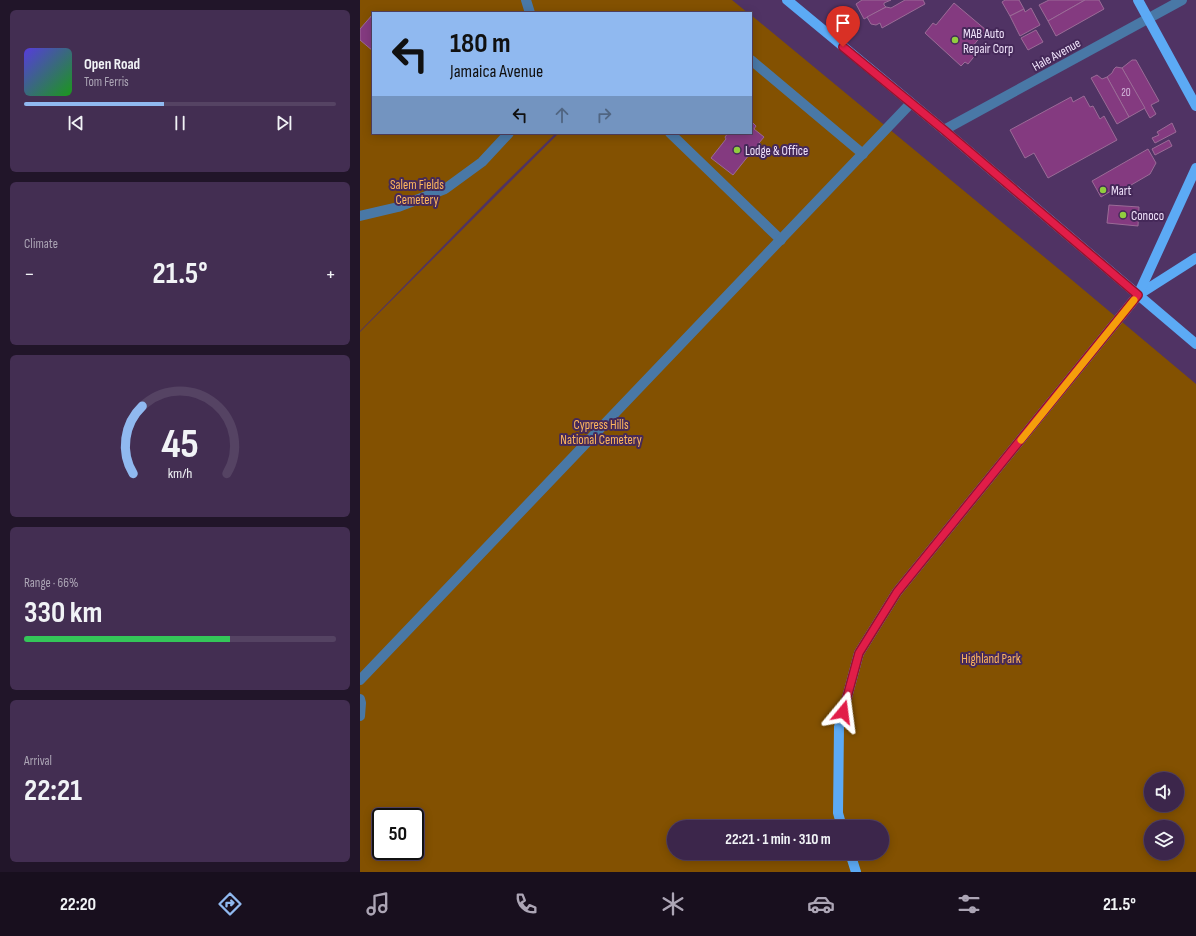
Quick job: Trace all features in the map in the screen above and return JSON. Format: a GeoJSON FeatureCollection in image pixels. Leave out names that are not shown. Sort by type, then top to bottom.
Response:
{"type":"FeatureCollection","features":[{"type":"Feature","properties":{"kind":"main road"},"geometry":{"type":"LineString","coordinates":[[787,0],[944,130],[1196,344]]}},
{"type":"Feature","properties":{"kind":"main road"},"geometry":{"type":"LineString","coordinates":[[1138,0],[1196,106]]}},
{"type":"Feature","properties":{"kind":"main road"},"geometry":{"type":"LineString","coordinates":[[840,820],[838,813],[839,727],[859,653],[897,592],[1138,295],[1196,168]]}},
{"type":"Feature","properties":{"kind":"main road"},"geometry":{"type":"LineString","coordinates":[[1138,295],[1196,258]]}},
{"type":"Feature","properties":{"kind":"main road"},"geometry":{"type":"LineString","coordinates":[[852,860],[856,872]]}},
{"type":"Feature","properties":{"kind":"street"},"geometry":{"type":"LineString","coordinates":[[526,0],[530,12]]}},
{"type":"Feature","properties":{"kind":"street","name":"Hale Avenue"},"geometry":{"type":"LineString","coordinates":[[944,130],[1182,0]]}},
{"type":"Feature","properties":{"kind":"street"},"geometry":{"type":"LineString","coordinates":[[752,61],[863,154]]}},
{"type":"Feature","properties":{"kind":"street"},"geometry":{"type":"LineString","coordinates":[[360,680],[911,103]]}},
{"type":"Feature","properties":{"kind":"street"},"geometry":{"type":"LineString","coordinates":[[360,216],[398,207],[444,189],[482,162],[508,134]]}},
{"type":"Feature","properties":{"kind":"street"},"geometry":{"type":"LineString","coordinates":[[671,134],[781,240]]}},
{"type":"Feature","properties":{"kind":"street"},"geometry":{"type":"LineString","coordinates":[[360,699],[360,716]]}},
{"type":"Feature","properties":{"kind":"green space","name":"Salem Fields Cemetery"},"geometry":{"type":"Polygon","coordinates":[[[360,0],[732,0],[747,12],[372,12],[372,134],[555,134],[360,331],[360,0]]]}},
{"type":"Feature","properties":{"kind":"green space","name":"Cypress Hills National Cemetery"},"geometry":{"type":"Polygon","coordinates":[[[752,16],[1196,384],[1196,872],[360,872],[360,332],[558,134],[752,134],[752,16]]]}},
{"type":"Feature","properties":{"kind":"building"},"geometry":{"type":"Polygon","coordinates":[[[862,0],[891,0],[884,3],[886,7],[864,19],[856,4],[862,0]]]}},
{"type":"Feature","properties":{"kind":"building"},"geometry":{"type":"Polygon","coordinates":[[[905,0],[923,0],[925,4],[882,28],[880,23],[876,25],[871,24],[867,17],[886,7],[891,8],[905,0]]]}},
{"type":"Feature","properties":{"kind":"building"},"geometry":{"type":"Polygon","coordinates":[[[1005,0],[1019,0],[1024,9],[1010,16],[1002,2],[1005,0]]]}},
{"type":"Feature","properties":{"kind":"building"},"geometry":{"type":"Polygon","coordinates":[[[1049,0],[1085,0],[1048,21],[1039,5],[1049,0]]]}},
{"type":"Feature","properties":{"kind":"building"},"geometry":{"type":"Polygon","coordinates":[[[1085,0],[1099,0],[1104,9],[1056,36],[1048,21],[1085,0]]]}},
{"type":"Feature","properties":{"kind":"building","name":"MAB Auto Repair Corp"},"geometry":{"type":"Polygon","coordinates":[[[954,3],[986,30],[972,47],[978,52],[968,64],[965,62],[961,66],[925,33],[933,23],[936,25],[954,3]]]}},
{"type":"Feature","properties":{"kind":"building"},"geometry":{"type":"Polygon","coordinates":[[[1031,8],[1040,25],[1020,36],[1010,16],[1024,9],[1025,12],[1031,8]]]}},
{"type":"Feature","properties":{"kind":"building"},"geometry":{"type":"Polygon","coordinates":[[[372,15],[372,50],[360,40],[360,29],[372,15]]]}},
{"type":"Feature","properties":{"kind":"building"},"geometry":{"type":"Polygon","coordinates":[[[1036,30],[1043,42],[1028,50],[1021,38],[1036,30]]]}},
{"type":"Feature","properties":{"kind":"building"},"geometry":{"type":"Polygon","coordinates":[[[1132,60],[1136,60],[1159,101],[1151,105],[1156,114],[1150,118],[1122,68],[1132,60]]]}},
{"type":"Feature","properties":{"kind":"building"},"geometry":{"type":"Polygon","coordinates":[[[1116,67],[1122,68],[1145,108],[1129,117],[1107,77],[1116,67]]]}},
{"type":"Feature","properties":{"kind":"building"},"geometry":{"type":"Polygon","coordinates":[[[1097,75],[1102,79],[1107,77],[1129,117],[1117,124],[1091,78],[1097,75]]]}},
{"type":"Feature","properties":{"kind":"building"},"geometry":{"type":"Polygon","coordinates":[[[1084,96],[1090,107],[1093,106],[1100,119],[1104,116],[1117,140],[1048,178],[1034,153],[1025,158],[1010,130],[1071,97],[1073,102],[1084,96]]]}},
{"type":"Feature","properties":{"kind":"building","name":"Lodge & Office"},"geometry":{"type":"Polygon","coordinates":[[[752,122],[756,126],[754,129],[764,137],[759,143],[761,144],[751,156],[749,155],[733,175],[711,158],[726,139],[725,137],[727,134],[752,134],[752,122]]]}},
{"type":"Feature","properties":{"kind":"building"},"geometry":{"type":"Polygon","coordinates":[[[1172,123],[1176,132],[1155,143],[1152,138],[1159,135],[1157,132],[1172,123]]]}},
{"type":"Feature","properties":{"kind":"building"},"geometry":{"type":"Polygon","coordinates":[[[1169,140],[1172,146],[1155,155],[1152,149],[1169,140]]]}},
{"type":"Feature","properties":{"kind":"building"},"geometry":{"type":"Polygon","coordinates":[[[1148,149],[1156,163],[1150,174],[1119,192],[1116,188],[1101,197],[1092,181],[1148,149]]]}},
{"type":"Feature","properties":{"kind":"building","name":"Conoco"},"geometry":{"type":"Polygon","coordinates":[[[1109,205],[1139,207],[1138,226],[1107,223],[1109,205]]]}},
{"type":"Feature","properties":{"kind":"slow traffic"},"geometry":{"type":"LineString","coordinates":[[1021,440],[1134,300]]}},
{"type":"Feature","properties":{"kind":"place","name":"MAB Auto Repair Corp"},"geometry":{"type":"Point","coordinates":[955,40]}},
{"type":"Feature","properties":{"kind":"place","name":"Lodge & Office"},"geometry":{"type":"Point","coordinates":[737,150]}},
{"type":"Feature","properties":{"kind":"place","name":"Mart"},"geometry":{"type":"Point","coordinates":[1103,190]}},
{"type":"Feature","properties":{"kind":"place","name":"Conoco"},"geometry":{"type":"Point","coordinates":[1123,215]}},
{"type":"Feature","properties":{"kind":"route"},"geometry":{"type":"LineString","coordinates":[[843,47],[944,130],[1138,295],[897,592],[859,653],[843,712]]}},
{"type":"Feature","properties":{"kind":"park label","name":"Highland Park"},"geometry":{"type":"Point","coordinates":[991,658]}}]}
